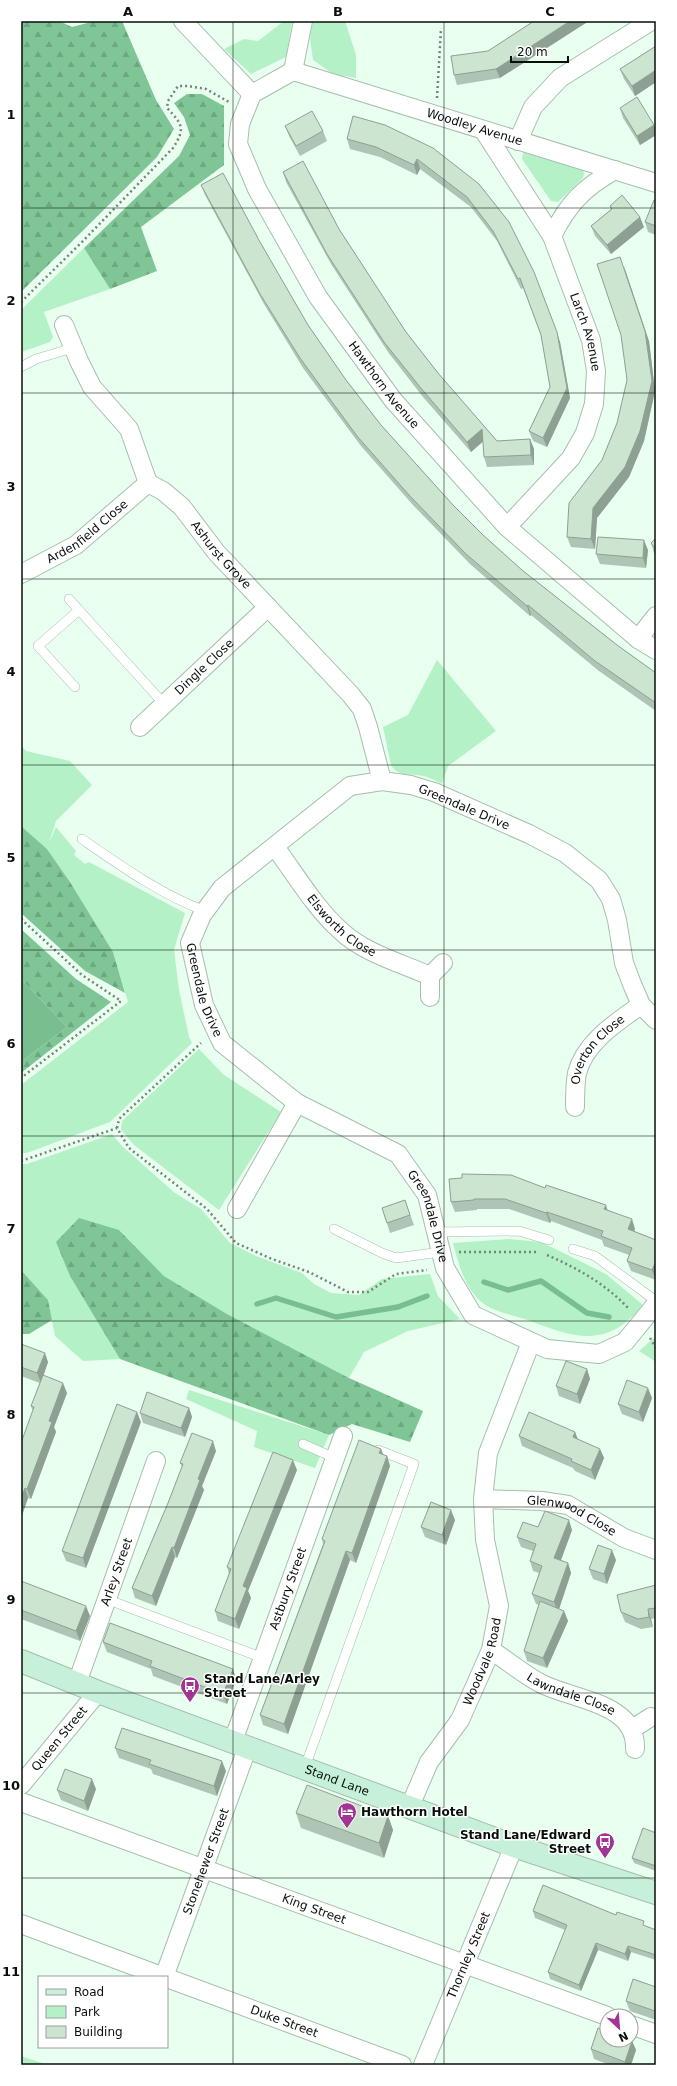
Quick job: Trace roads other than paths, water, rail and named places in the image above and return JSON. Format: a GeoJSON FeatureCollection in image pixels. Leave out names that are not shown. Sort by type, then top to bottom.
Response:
{"type":"FeatureCollection","features":[{"type":"Feature","properties":{"kind":"street"},"geometry":{"type":"LineString","coordinates":[[183,21],[250,100],[293,71],[303,21]]}},
{"type":"Feature","properties":{"kind":"street"},"geometry":{"type":"LineString","coordinates":[[518,141],[533,108],[560,78],[651,21]]}},
{"type":"Feature","properties":{"kind":"street","name":"Woodley Avenue"},"geometry":{"type":"LineString","coordinates":[[293,71],[656,183]]}},
{"type":"Feature","properties":{"kind":"street","name":"Hawthorn Avenue"},"geometry":{"type":"LineString","coordinates":[[250,100],[240,124],[238,144],[257,190],[318,297],[394,400],[507,527],[638,639],[656,650]]}},
{"type":"Feature","properties":{"kind":"street","name":"Larch Avenue"},"geometry":{"type":"LineString","coordinates":[[484,131],[552,236],[591,340],[596,371],[594,404],[584,433],[571,458],[507,527]]}},
{"type":"Feature","properties":{"kind":"street"},"geometry":{"type":"LineString","coordinates":[[552,236],[562,216],[576,198],[594,182],[615,170]]}},
{"type":"Feature","properties":{"kind":"street"},"geometry":{"type":"LineString","coordinates":[[64,325],[73,348],[92,387],[129,429],[148,483]]}},
{"type":"Feature","properties":{"kind":"street","name":"Ardenfield Close"},"geometry":{"type":"LineString","coordinates":[[21,574],[76,545],[148,483]]}},
{"type":"Feature","properties":{"kind":"street","name":"Ashurst Grove"},"geometry":{"type":"LineString","coordinates":[[148,483],[163,491],[182,507],[216,552],[351,695],[362,709],[374,745],[382,782]]}},
{"type":"Feature","properties":{"kind":"street","name":"Dingle Close"},"geometry":{"type":"LineString","coordinates":[[140,727],[268,607]]}},
{"type":"Feature","properties":{"kind":"street"},"geometry":{"type":"LineString","coordinates":[[638,639],[656,616]]}},
{"type":"Feature","properties":{"kind":"street","name":"Greendale Drive"},"geometry":{"type":"LineString","coordinates":[[656,1020],[641,1005],[624,963],[617,920],[611,899],[599,880],[583,865],[565,853],[529,834],[434,792],[411,785],[382,782],[350,786],[222,888],[205,911],[190,943],[204,1005],[222,1043],[297,1103],[398,1154],[427,1195],[445,1268],[473,1315],[548,1349],[599,1354],[625,1342],[656,1304]]}},
{"type":"Feature","properties":{"kind":"street","name":"Elsworth Close"},"geometry":{"type":"LineString","coordinates":[[275,847],[326,915],[341,932],[366,948],[430,976]]}},
{"type":"Feature","properties":{"kind":"street"},"geometry":{"type":"LineString","coordinates":[[430,997],[430,976],[443,964]]}},
{"type":"Feature","properties":{"kind":"street","name":"Overton Close"},"geometry":{"type":"LineString","coordinates":[[575,1107],[568,1088],[590,1047],[612,1025],[641,1005]]}},
{"type":"Feature","properties":{"kind":"street"},"geometry":{"type":"LineString","coordinates":[[237,1209],[297,1103]]}},
{"type":"Feature","properties":{"kind":"street","name":"Woodvale Road"},"geometry":{"type":"LineString","coordinates":[[410,1806],[429,1762],[460,1720],[491,1650],[499,1606],[485,1540],[483,1499],[488,1453],[530,1342]]}},
{"type":"Feature","properties":{"kind":"street","name":"Astbury Street"},"geometry":{"type":"LineString","coordinates":[[240,1744],[263,1658],[343,1436]]}},
{"type":"Feature","properties":{"kind":"street","name":"Arley Street"},"geometry":{"type":"LineString","coordinates":[[77,1683],[156,1461]]}},
{"type":"Feature","properties":{"kind":"street","name":"Glenwood Close"},"geometry":{"type":"LineString","coordinates":[[483,1499],[542,1501],[568,1505],[616,1534],[656,1550]]}},
{"type":"Feature","properties":{"kind":"street","name":"Lawndale Close"},"geometry":{"type":"LineString","coordinates":[[491,1650],[542,1684],[616,1712],[627,1721],[632,1729]]}},
{"type":"Feature","properties":{"kind":"street","name":"Stand Lane"},"geometry":{"type":"LineString","coordinates":[[21,1661],[98,1692],[410,1806],[514,1846],[656,1893]]}},
{"type":"Feature","properties":{"kind":"street","name":"Queen Street"},"geometry":{"type":"LineString","coordinates":[[21,1785],[98,1692]]}},
{"type":"Feature","properties":{"kind":"street"},"geometry":{"type":"LineString","coordinates":[[635,1749],[635,1740],[632,1729],[651,1717]]}},
{"type":"Feature","properties":{"kind":"street","name":"Stonehewer Street"},"geometry":{"type":"LineString","coordinates":[[165,1976],[204,1870],[240,1744]]}},
{"type":"Feature","properties":{"kind":"street","name":"King Street"},"geometry":{"type":"LineString","coordinates":[[21,1802],[463,1965],[599,2013]]}},
{"type":"Feature","properties":{"kind":"street","name":"Thornley Street"},"geometry":{"type":"LineString","coordinates":[[423,2065],[463,1965],[514,1846]]}},
{"type":"Feature","properties":{"kind":"street","name":"Duke Street"},"geometry":{"type":"LineString","coordinates":[[21,1924],[162,1976]]}},
{"type":"Feature","properties":{"kind":"street","name":"Duke Street"},"geometry":{"type":"LineString","coordinates":[[168,1978],[402,2065]]}},
{"type":"Feature","properties":{"kind":"street"},"geometry":{"type":"LineString","coordinates":[[639,2028],[656,2034]]}},
{"type":"Feature","properties":{"kind":"lane"},"geometry":{"type":"LineString","coordinates":[[21,367],[36,359],[73,348]]}},
{"type":"Feature","properties":{"kind":"lane"},"geometry":{"type":"LineString","coordinates":[[69,599],[164,704]]}},
{"type":"Feature","properties":{"kind":"lane"},"geometry":{"type":"LineString","coordinates":[[75,687],[38,646],[78,610]]}},
{"type":"Feature","properties":{"kind":"lane"},"geometry":{"type":"LineString","coordinates":[[82,839],[152,885],[178,900],[205,911]]}},
{"type":"Feature","properties":{"kind":"lane"},"geometry":{"type":"LineString","coordinates":[[334,1229],[382,1254],[396,1258],[441,1252]]}},
{"type":"Feature","properties":{"kind":"lane"},"geometry":{"type":"LineString","coordinates":[[437,1232],[519,1231],[549,1240]]}},
{"type":"Feature","properties":{"kind":"lane"},"geometry":{"type":"LineString","coordinates":[[573,1250],[595,1256],[656,1301]]}},
{"type":"Feature","properties":{"kind":"lane"},"geometry":{"type":"LineString","coordinates":[[303,1444],[335,1458]]}},
{"type":"Feature","properties":{"kind":"lane"},"geometry":{"type":"LineString","coordinates":[[305,1768],[414,1464],[378,1450]]}},
{"type":"Feature","properties":{"kind":"lane"},"geometry":{"type":"LineString","coordinates":[[106,1599],[263,1658]]}},
{"type":"Feature","properties":{"kind":"waterway"},"geometry":{"type":"LineString","coordinates":[[484,1282],[508,1290],[541,1281],[587,1313],[609,1317]]}},
{"type":"Feature","properties":{"kind":"waterway"},"geometry":{"type":"LineString","coordinates":[[257,1304],[276,1298],[336,1317],[398,1307],[427,1296]]}},
{"type":"Feature","properties":{"kind":"place","name":"Stand Lane/Arley Street"},"geometry":{"type":"Point","coordinates":[190,1703]}},
{"type":"Feature","properties":{"kind":"place","name":"Hawthorn Hotel"},"geometry":{"type":"Point","coordinates":[347,1829]}},
{"type":"Feature","properties":{"kind":"place","name":"Stand Lane/Edward Street"},"geometry":{"type":"Point","coordinates":[605,1859]}}]}
